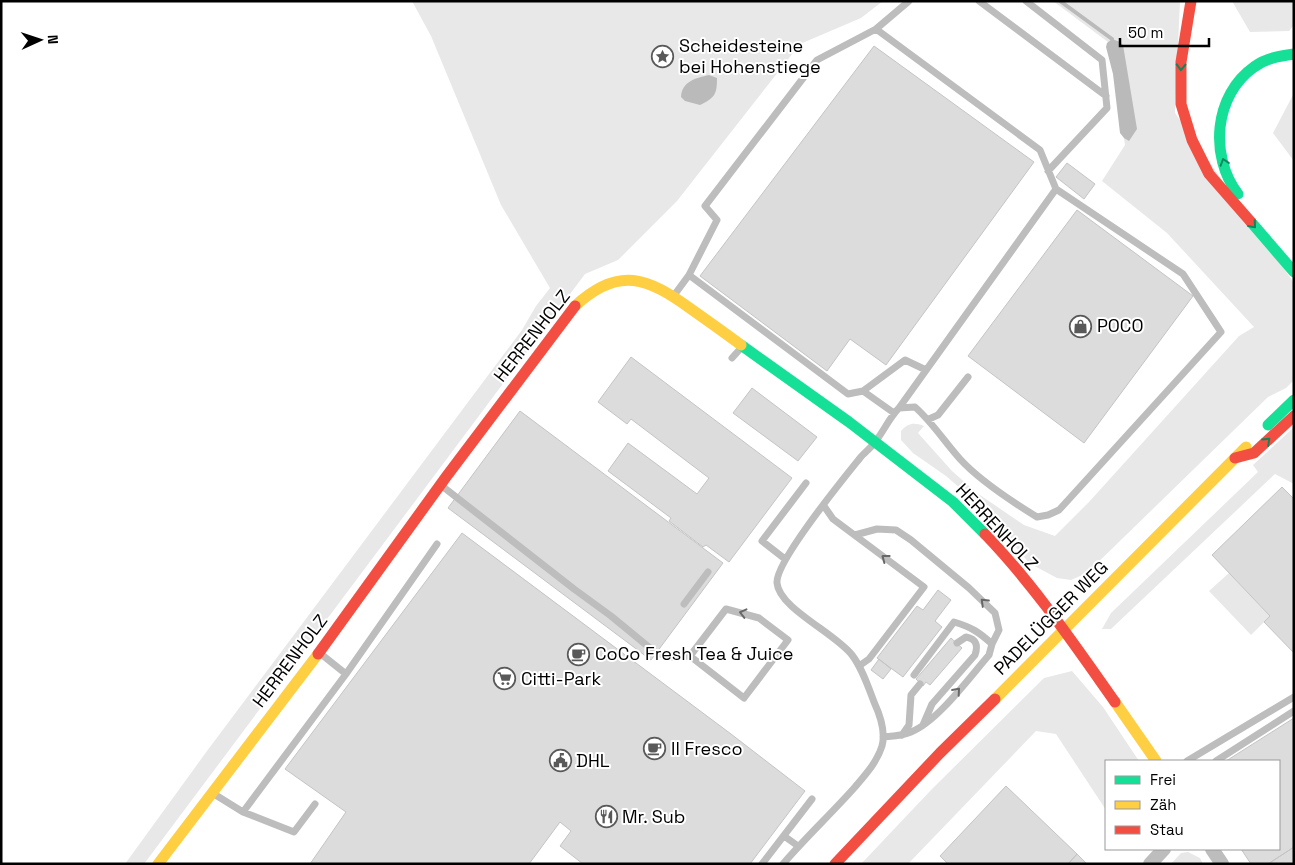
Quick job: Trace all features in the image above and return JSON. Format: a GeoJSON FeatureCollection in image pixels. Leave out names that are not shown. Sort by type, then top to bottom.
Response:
{"type":"FeatureCollection","features":[{"type":"Feature","properties":{"kind":"main road"},"geometry":{"type":"LineString","coordinates":[[1191,1],[1181,62],[1181,104],[1192,140],[1209,174],[1294,272]]}},
{"type":"Feature","properties":{"kind":"main road"},"geometry":{"type":"LineString","coordinates":[[1294,54],[1284,54],[1267,60],[1246,73],[1228,95],[1220,119],[1219,143],[1223,162],[1234,190],[1294,255]]}},
{"type":"Feature","properties":{"kind":"main road","name":"HERRENHOLZ"},"geometry":{"type":"LineString","coordinates":[[158,864],[319,652],[441,485],[582,300],[600,288],[615,282],[630,280],[649,283],[673,296],[850,422],[953,502],[1006,556],[1065,630],[1155,760]]}},
{"type":"Feature","properties":{"kind":"main road","name":"PADELÜGGER WEG"},"geometry":{"type":"LineString","coordinates":[[835,864],[940,753],[1294,400]]}},
{"type":"Feature","properties":{"kind":"main road"},"geometry":{"type":"LineString","coordinates":[[1235,458],[1254,453],[1294,416]]}},
{"type":"Feature","properties":{"kind":"street"},"geometry":{"type":"LineString","coordinates":[[1150,864],[1163,850]]}},
{"type":"Feature","properties":{"kind":"street"},"geometry":{"type":"LineString","coordinates":[[1213,850],[1222,864]]}},
{"type":"Feature","properties":{"kind":"lane"},"geometry":{"type":"LineString","coordinates":[[673,296],[689,275],[717,220],[705,206],[817,60],[876,30],[909,1]]}},
{"type":"Feature","properties":{"kind":"lane"},"geometry":{"type":"LineString","coordinates":[[979,1],[1106,96]]}},
{"type":"Feature","properties":{"kind":"lane"},"geometry":{"type":"LineString","coordinates":[[1026,1],[1102,60],[1106,108],[1048,171]]}},
{"type":"Feature","properties":{"kind":"lane"},"geometry":{"type":"LineString","coordinates":[[863,391],[896,410],[915,406],[929,420],[961,460],[989,484],[1037,517],[1059,510],[1221,332],[1183,274],[1056,189],[1040,150],[876,30]]}},
{"type":"Feature","properties":{"kind":"lane"},"geometry":{"type":"LineString","coordinates":[[783,864],[871,768],[884,737],[877,707],[851,654],[832,635],[804,617],[783,599],[777,584],[778,574],[785,559],[860,457],[875,443],[896,410],[1056,189]]}},
{"type":"Feature","properties":{"kind":"lane"},"geometry":{"type":"LineString","coordinates":[[689,275],[848,394],[863,391],[905,360],[926,370]]}},
{"type":"Feature","properties":{"kind":"lane"},"geometry":{"type":"LineString","coordinates":[[732,358],[742,346]]}},
{"type":"Feature","properties":{"kind":"lane"},"geometry":{"type":"LineString","coordinates":[[929,420],[938,415],[968,377]]}},
{"type":"Feature","properties":{"kind":"lane"},"geometry":{"type":"LineString","coordinates":[[785,559],[762,541],[806,483]]}},
{"type":"Feature","properties":{"kind":"lane"},"geometry":{"type":"LineString","coordinates":[[441,485],[656,653],[673,657],[690,656],[744,698],[788,640],[759,618],[726,609],[690,656]]}},
{"type":"Feature","properties":{"kind":"lane"},"geometry":{"type":"LineString","coordinates":[[824,506],[833,519],[924,587],[869,659],[858,666]]}},
{"type":"Feature","properties":{"kind":"lane"},"geometry":{"type":"LineString","coordinates":[[855,535],[877,529],[896,530],[970,588],[995,613],[999,630],[989,655],[935,717],[912,732],[884,737]]}},
{"type":"Feature","properties":{"kind":"lane"},"geometry":{"type":"LineString","coordinates":[[242,812],[346,674],[437,544]]}},
{"type":"Feature","properties":{"kind":"lane"},"geometry":{"type":"LineString","coordinates":[[684,604],[708,572]]}},
{"type":"Feature","properties":{"kind":"lane"},"geometry":{"type":"LineString","coordinates":[[914,675],[954,622],[970,627],[992,644]]}},
{"type":"Feature","properties":{"kind":"lane"},"geometry":{"type":"LineString","coordinates":[[923,726],[932,704],[977,649],[976,642],[972,638],[966,637],[956,643]]}},
{"type":"Feature","properties":{"kind":"lane"},"geometry":{"type":"LineString","coordinates":[[319,652],[346,674]]}},
{"type":"Feature","properties":{"kind":"lane"},"geometry":{"type":"LineString","coordinates":[[902,735],[909,725],[911,695],[920,684]]}},
{"type":"Feature","properties":{"kind":"lane"},"geometry":{"type":"LineString","coordinates":[[1189,760],[1294,697]]}},
{"type":"Feature","properties":{"kind":"lane"},"geometry":{"type":"LineString","coordinates":[[1218,760],[1294,711]]}},
{"type":"Feature","properties":{"kind":"lane"},"geometry":{"type":"LineString","coordinates":[[212,793],[242,812],[294,832],[315,804]]}},
{"type":"Feature","properties":{"kind":"lane"},"geometry":{"type":"LineString","coordinates":[[762,864],[812,799]]}},
{"type":"Feature","properties":{"kind":"lane"},"geometry":{"type":"LineString","coordinates":[[784,836],[798,846]]}},
{"type":"Feature","properties":{"kind":"shaded area"},"geometry":{"type":"Polygon","coordinates":[[[412,1],[883,1],[861,18],[800,44],[677,201],[618,260],[585,274],[144,864],[125,864],[207,751],[522,330],[536,306],[550,288],[501,205],[431,36],[412,1]]]}},
{"type":"Feature","properties":{"kind":"shaded area"},"geometry":{"type":"Polygon","coordinates":[[[1053,1],[1180,1],[1175,113],[1294,283],[1294,380],[1286,388],[1268,397],[1087,573],[1071,580],[1057,578],[1029,563],[985,510],[946,476],[913,453],[901,440],[901,431],[911,424],[924,426],[918,433],[952,471],[977,493],[1024,525],[1055,536],[1089,502],[1239,336],[1254,327],[1167,233],[1102,181],[1125,145],[1108,42],[1053,1]]]}},
{"type":"Feature","properties":{"kind":"shaded area"},"geometry":{"type":"Polygon","coordinates":[[[1232,1],[1294,1],[1294,25],[1289,31],[1250,32],[1232,1]]]}},
{"type":"Feature","properties":{"kind":"shaded area"},"geometry":{"type":"Polygon","coordinates":[[[1112,39],[1123,45],[1137,129],[1129,141],[1120,133],[1113,74],[1106,47],[1107,43],[1112,39]]]}},
{"type":"Feature","properties":{"kind":"shaded area"},"geometry":{"type":"Polygon","coordinates":[[[709,75],[717,78],[716,92],[712,98],[700,105],[685,101],[681,97],[684,87],[690,81],[709,75]]]}},
{"type":"Feature","properties":{"kind":"shaded area"},"geometry":{"type":"Polygon","coordinates":[[[1294,93],[1294,161],[1273,133],[1294,93]]]}},
{"type":"Feature","properties":{"kind":"shaded area"},"geometry":{"type":"Polygon","coordinates":[[[1294,427],[1294,484],[1275,474],[1111,629],[1102,629],[1111,613],[1258,472],[1253,465],[1294,427]]]}},
{"type":"Feature","properties":{"kind":"shaded area"},"geometry":{"type":"Polygon","coordinates":[[[1229,573],[1270,616],[1251,635],[1209,591],[1229,573]]]}},
{"type":"Feature","properties":{"kind":"shaded area"},"geometry":{"type":"Polygon","coordinates":[[[1072,671],[1103,707],[1138,760],[1105,760],[1105,808],[1056,734],[1036,731],[908,864],[861,864],[932,789],[1044,678],[1072,671]]]}},
{"type":"Feature","properties":{"kind":"shaded area"},"geometry":{"type":"Polygon","coordinates":[[[1188,852],[1200,858],[1203,864],[1171,864],[1181,853],[1188,852]]]}},
{"type":"Feature","properties":{"kind":"building"},"geometry":{"type":"Polygon","coordinates":[[[874,46],[1034,162],[886,365],[850,339],[827,371],[700,276],[874,46]]]}},
{"type":"Feature","properties":{"kind":"building"},"geometry":{"type":"Polygon","coordinates":[[[1067,163],[1095,184],[1084,199],[1056,177],[1067,163]]]}},
{"type":"Feature","properties":{"kind":"building","name":"POCO"},"geometry":{"type":"Polygon","coordinates":[[[1077,210],[1193,296],[1084,443],[968,356],[1077,210]]]}},
{"type":"Feature","properties":{"kind":"building"},"geometry":{"type":"Polygon","coordinates":[[[631,357],[792,478],[729,562],[706,545],[703,547],[669,521],[671,518],[608,471],[628,443],[697,494],[709,478],[631,419],[627,424],[598,402],[631,357]]]}},
{"type":"Feature","properties":{"kind":"building"},"geometry":{"type":"Polygon","coordinates":[[[752,388],[817,437],[798,461],[733,413],[752,388]]]}},
{"type":"Feature","properties":{"kind":"building"},"geometry":{"type":"Polygon","coordinates":[[[520,411],[723,563],[651,660],[448,508],[520,411]]]}},
{"type":"Feature","properties":{"kind":"building"},"geometry":{"type":"Polygon","coordinates":[[[1282,487],[1294,499],[1294,653],[1264,622],[1270,616],[1212,555],[1282,487]]]}},
{"type":"Feature","properties":{"kind":"building","name":"Citti-Park"},"geometry":{"type":"Polygon","coordinates":[[[462,533],[805,791],[750,864],[583,864],[560,846],[571,831],[560,822],[529,864],[310,864],[346,812],[285,769],[462,533]]]}},
{"type":"Feature","properties":{"kind":"building"},"geometry":{"type":"Polygon","coordinates":[[[938,590],[951,600],[935,621],[942,627],[903,677],[877,658],[917,606],[923,610],[938,590]]]}},
{"type":"Feature","properties":{"kind":"building"},"geometry":{"type":"Polygon","coordinates":[[[951,638],[962,648],[930,685],[926,682],[923,686],[916,679],[951,638]]]}},
{"type":"Feature","properties":{"kind":"building"},"geometry":{"type":"Polygon","coordinates":[[[879,659],[891,669],[883,679],[871,670],[879,659]]]}},
{"type":"Feature","properties":{"kind":"building"},"geometry":{"type":"Polygon","coordinates":[[[1294,718],[1294,847],[1268,864],[1251,864],[1242,850],[1280,850],[1280,760],[1228,760],[1294,718]]]}},
{"type":"Feature","properties":{"kind":"building"},"geometry":{"type":"Polygon","coordinates":[[[1006,786],[1077,854],[1068,864],[948,864],[940,856],[1006,786]]]}},
{"type":"Feature","properties":{"kind":"building"},"geometry":{"type":"Polygon","coordinates":[[[1294,847],[1294,864],[1271,864],[1271,862],[1294,847]]]}},
{"type":"Feature","properties":{"kind":"building"},"geometry":{"type":"Polygon","coordinates":[[[1077,854],[1087,864],[1068,864],[1077,854]]]}},
{"type":"Feature","properties":{"kind":"waterway"},"geometry":{"type":"LineString","coordinates":[[1060,1],[1112,39]]}},
{"type":"Feature","properties":{"kind":"traffic: fast"},"geometry":{"type":"LineString","coordinates":[[1238,194],[1229,179],[1223,162],[1220,144],[1220,127],[1224,109],[1231,93],[1241,79],[1254,67],[1268,59],[1294,54]]}},
{"type":"Feature","properties":{"kind":"traffic: fast"},"geometry":{"type":"LineString","coordinates":[[1251,222],[1294,272]]}},
{"type":"Feature","properties":{"kind":"traffic: fast"},"geometry":{"type":"LineString","coordinates":[[741,345],[849,422],[953,502],[985,534]]}},
{"type":"Feature","properties":{"kind":"traffic: fast"},"geometry":{"type":"LineString","coordinates":[[1268,425],[1294,400]]}},
{"type":"Feature","properties":{"kind":"traffic: slow"},"geometry":{"type":"LineString","coordinates":[[575,306],[591,293],[606,285],[633,280],[647,284],[675,298],[741,345]]}},
{"type":"Feature","properties":{"kind":"traffic: slow"},"geometry":{"type":"LineString","coordinates":[[995,699],[1246,447]]}},
{"type":"Feature","properties":{"kind":"traffic: slow"},"geometry":{"type":"LineString","coordinates":[[158,864],[318,654]]}},
{"type":"Feature","properties":{"kind":"traffic: slow"},"geometry":{"type":"LineString","coordinates":[[1115,702],[1155,760]]}},
{"type":"Feature","properties":{"kind":"traffic: jam"},"geometry":{"type":"LineString","coordinates":[[1191,1],[1181,62],[1181,104],[1192,140],[1209,174],[1251,222]]}},
{"type":"Feature","properties":{"kind":"traffic: jam"},"geometry":{"type":"LineString","coordinates":[[318,654],[446,477],[575,306]]}},
{"type":"Feature","properties":{"kind":"traffic: jam"},"geometry":{"type":"LineString","coordinates":[[1235,458],[1254,453],[1294,416]]}},
{"type":"Feature","properties":{"kind":"traffic: jam"},"geometry":{"type":"LineString","coordinates":[[985,534],[1037,594],[1115,702]]}},
{"type":"Feature","properties":{"kind":"traffic: jam"},"geometry":{"type":"LineString","coordinates":[[835,864],[940,753],[995,699]]}},
{"type":"Feature","properties":{"kind":"place","name":"Scheidesteine bei Hohenstiege"},"geometry":{"type":"Point","coordinates":[663,56]}},
{"type":"Feature","properties":{"kind":"place","name":"POCO"},"geometry":{"type":"Point","coordinates":[1081,326]}},
{"type":"Feature","properties":{"kind":"place","name":"CoCo Fresh Tea & Juice"},"geometry":{"type":"Point","coordinates":[579,654]}},
{"type":"Feature","properties":{"kind":"place","name":"Citti-Park"},"geometry":{"type":"Point","coordinates":[505,679]}},
{"type":"Feature","properties":{"kind":"place","name":"Il Fresco"},"geometry":{"type":"Point","coordinates":[655,749]}},
{"type":"Feature","properties":{"kind":"place","name":"DHL"},"geometry":{"type":"Point","coordinates":[560,761]}},
{"type":"Feature","properties":{"kind":"place","name":"Mr. Sub"},"geometry":{"type":"Point","coordinates":[606,817]}}]}
